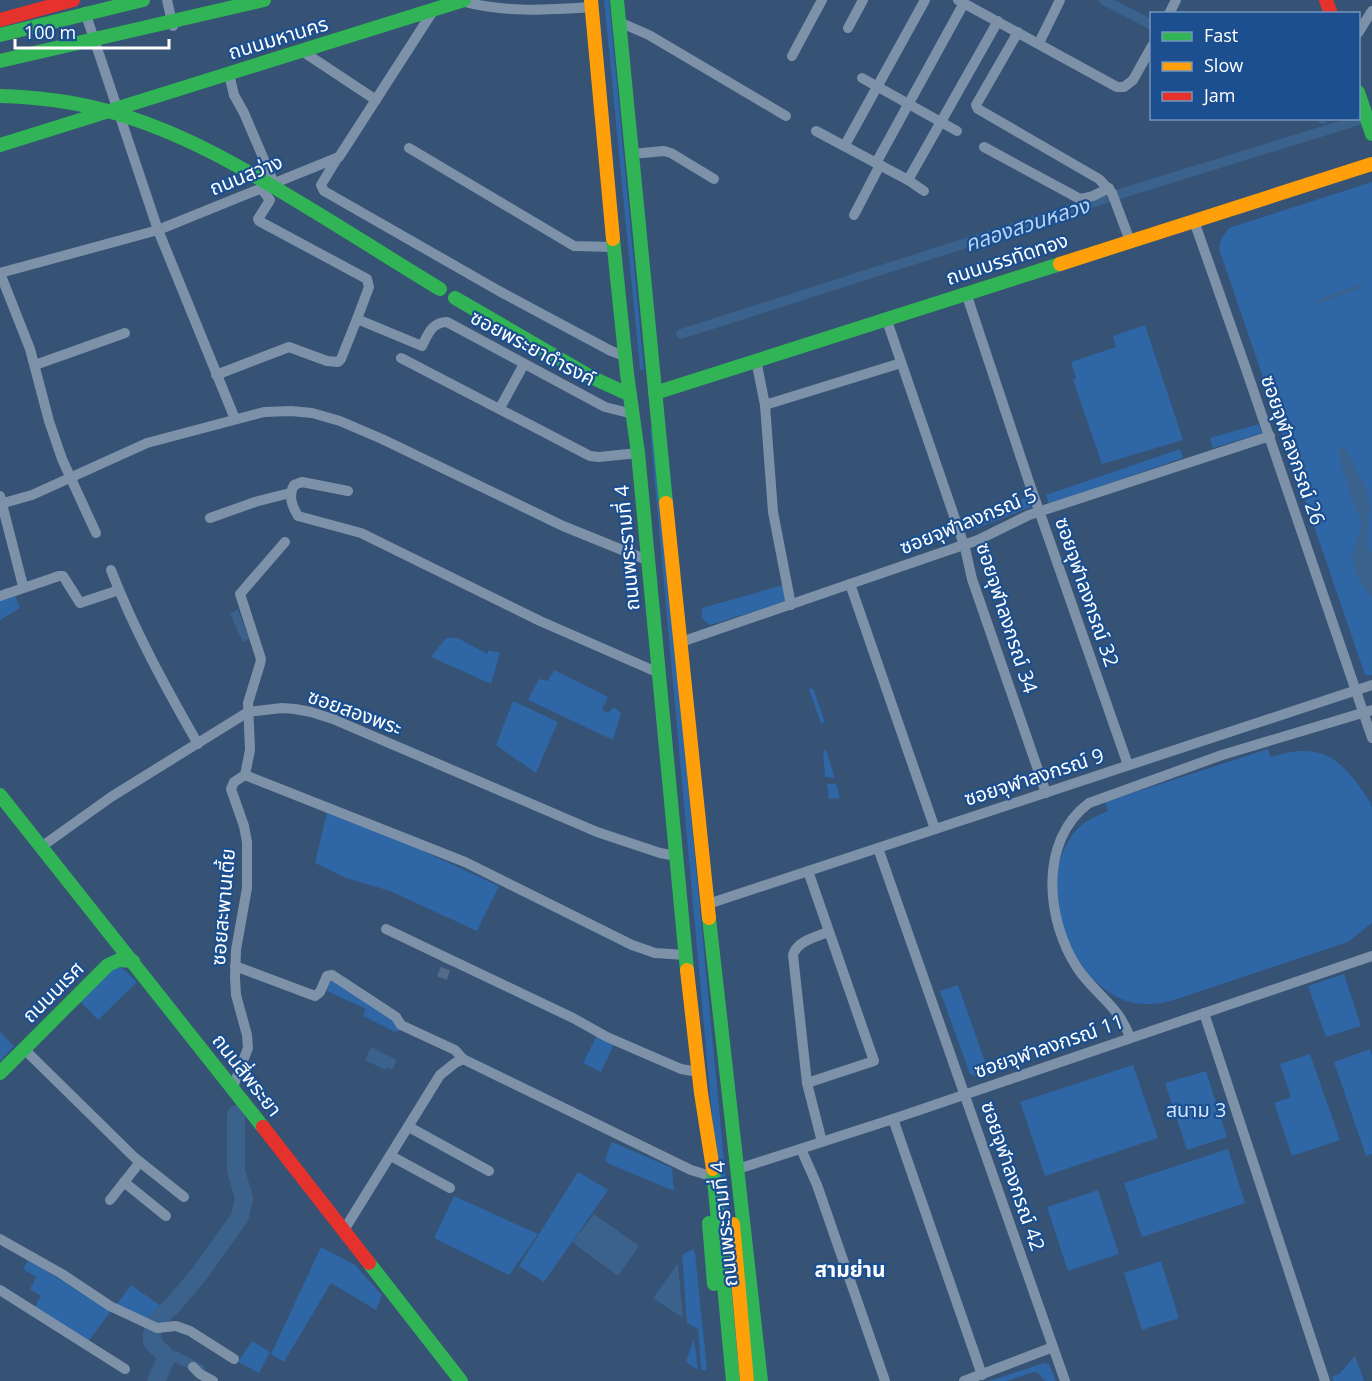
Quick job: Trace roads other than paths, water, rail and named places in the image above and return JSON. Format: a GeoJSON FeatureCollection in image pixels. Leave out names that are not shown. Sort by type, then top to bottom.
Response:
{"type":"FeatureCollection","features":[{"type":"Feature","properties":{"kind":"main road"},"geometry":{"type":"LineString","coordinates":[[0,20],[73,0]]}},
{"type":"Feature","properties":{"kind":"main road"},"geometry":{"type":"LineString","coordinates":[[0,35],[143,0]]}},
{"type":"Feature","properties":{"kind":"main road"},"geometry":{"type":"LineString","coordinates":[[0,61],[264,0]]}},
{"type":"Feature","properties":{"kind":"main road","name":"ถนนพระรามที่ 4"},"geometry":{"type":"LineString","coordinates":[[617,0],[708,904],[761,1381]]}},
{"type":"Feature","properties":{"kind":"main road","name":"ถนนมหานคร"},"geometry":{"type":"LineString","coordinates":[[0,145],[462,1]]}},
{"type":"Feature","properties":{"kind":"main road","name":"ถนนพระรามที่ 4"},"geometry":{"type":"LineString","coordinates":[[592,4],[602,134],[625,356],[638,453],[698,1072],[728,1240],[747,1381]]}},
{"type":"Feature","properties":{"kind":"main road"},"geometry":{"type":"LineString","coordinates":[[1360,95],[1372,134]]}},
{"type":"Feature","properties":{"kind":"main road"},"geometry":{"type":"LineString","coordinates":[[0,96],[33,97],[85,105],[127,117],[236,163],[440,289]]}},
{"type":"Feature","properties":{"kind":"main road","name":"ถนนบรรทัดทอง"},"geometry":{"type":"LineString","coordinates":[[630,395],[655,393],[1372,164]]}},
{"type":"Feature","properties":{"kind":"main road"},"geometry":{"type":"LineString","coordinates":[[455,298],[562,360],[620,392],[630,395]]}},
{"type":"Feature","properties":{"kind":"main road","name":"ถนนสี่พระยา"},"geometry":{"type":"LineString","coordinates":[[0,795],[233,1087],[461,1381]]}},
{"type":"Feature","properties":{"kind":"main road","name":"ถนนนเรศ"},"geometry":{"type":"LineString","coordinates":[[108,965],[113,952],[112,934]]}},
{"type":"Feature","properties":{"kind":"main road","name":"ถนนนเรศ"},"geometry":{"type":"LineString","coordinates":[[0,1074],[108,965],[118,960],[133,961]]}},
{"type":"Feature","properties":{"kind":"main road","name":"ถนนพระรามที่ 4"},"geometry":{"type":"LineString","coordinates":[[726,1062],[728,1240],[733,1381]]}},
{"type":"Feature","properties":{"kind":"main road","name":"ถนนพระรามที่ 4"},"geometry":{"type":"LineString","coordinates":[[701,1093],[699,1122],[724,1381]]}},
{"type":"Feature","properties":{"kind":"street"},"geometry":{"type":"LineString","coordinates":[[81,0],[158,230],[235,419]]}},
{"type":"Feature","properties":{"kind":"street"},"geometry":{"type":"LineString","coordinates":[[167,0],[173,27]]}},
{"type":"Feature","properties":{"kind":"street"},"geometry":{"type":"LineString","coordinates":[[792,56],[822,0]]}},
{"type":"Feature","properties":{"kind":"street"},"geometry":{"type":"LineString","coordinates":[[848,28],[863,0]]}},
{"type":"Feature","properties":{"kind":"street"},"geometry":{"type":"LineString","coordinates":[[845,146],[925,0]]}},
{"type":"Feature","properties":{"kind":"street"},"geometry":{"type":"LineString","coordinates":[[1039,43],[1060,0]]}},
{"type":"Feature","properties":{"kind":"street"},"geometry":{"type":"LineString","coordinates":[[462,1],[485,8],[542,10],[592,4]]}},
{"type":"Feature","properties":{"kind":"street"},"geometry":{"type":"LineString","coordinates":[[854,215],[961,1],[1111,84],[1124,87],[1133,80],[1150,50]]}},
{"type":"Feature","properties":{"kind":"street"},"geometry":{"type":"LineString","coordinates":[[432,11],[321,185],[324,191],[499,291],[611,351],[625,356]]}},
{"type":"Feature","properties":{"kind":"street"},"geometry":{"type":"LineString","coordinates":[[1360,31],[1372,11]]}},
{"type":"Feature","properties":{"kind":"street"},"geometry":{"type":"LineString","coordinates":[[908,180],[998,21]]}},
{"type":"Feature","properties":{"kind":"street"},"geometry":{"type":"LineString","coordinates":[[619,22],[649,35],[786,116]]}},
{"type":"Feature","properties":{"kind":"street"},"geometry":{"type":"LineString","coordinates":[[1018,32],[976,105],[978,109],[1088,171],[1110,191],[1130,241]]}},
{"type":"Feature","properties":{"kind":"street"},"geometry":{"type":"LineString","coordinates":[[302,51],[376,100]]}},
{"type":"Feature","properties":{"kind":"street"},"geometry":{"type":"LineString","coordinates":[[229,74],[234,95],[274,183]]}},
{"type":"Feature","properties":{"kind":"street"},"geometry":{"type":"LineString","coordinates":[[862,78],[957,131]]}},
{"type":"Feature","properties":{"kind":"street"},"geometry":{"type":"LineString","coordinates":[[816,130],[924,191]]}},
{"type":"Feature","properties":{"kind":"street"},"geometry":{"type":"LineString","coordinates":[[984,147],[1080,199],[1110,191]]}},
{"type":"Feature","properties":{"kind":"street"},"geometry":{"type":"LineString","coordinates":[[409,148],[574,246],[614,248]]}},
{"type":"Feature","properties":{"kind":"street"},"geometry":{"type":"LineString","coordinates":[[632,154],[664,151],[671,153],[714,178]]}},
{"type":"Feature","properties":{"kind":"street","name":"ถนนสว่าง"},"geometry":{"type":"LineString","coordinates":[[0,273],[158,230],[339,157]]}},
{"type":"Feature","properties":{"kind":"street"},"geometry":{"type":"LineString","coordinates":[[216,375],[289,347],[327,361],[338,362],[369,287],[367,279],[259,221],[258,219],[270,200],[261,188]]}},
{"type":"Feature","properties":{"kind":"street","name":"ซอยจุฬาลงกรณ์ 26"},"geometry":{"type":"LineString","coordinates":[[1194,221],[1270,436],[1355,691],[1367,711],[1372,738]]}},
{"type":"Feature","properties":{"kind":"street"},"geometry":{"type":"LineString","coordinates":[[0,273],[30,349],[49,421],[62,459],[96,533]]}},
{"type":"Feature","properties":{"kind":"street","name":"ซอยจุฬาลงกรณ์ 32"},"geometry":{"type":"LineString","coordinates":[[966,293],[1128,765]]}},
{"type":"Feature","properties":{"kind":"street","name":"ซอยจุฬาลงกรณ์ 34"},"geometry":{"type":"LineString","coordinates":[[886,318],[964,545],[972,579],[1046,793]]}},
{"type":"Feature","properties":{"kind":"street","name":"ซอยพระยาดำรงค์"},"geometry":{"type":"LineString","coordinates":[[357,319],[422,346],[430,329],[440,322],[447,322],[605,407],[633,414]]}},
{"type":"Feature","properties":{"kind":"street"},"geometry":{"type":"LineString","coordinates":[[35,365],[125,333]]}},
{"type":"Feature","properties":{"kind":"street"},"geometry":{"type":"LineString","coordinates":[[401,358],[590,456],[638,453]]}},
{"type":"Feature","properties":{"kind":"street"},"geometry":{"type":"LineString","coordinates":[[756,360],[765,405],[773,512],[791,605]]}},
{"type":"Feature","properties":{"kind":"street"},"geometry":{"type":"LineString","coordinates":[[765,405],[901,363]]}},
{"type":"Feature","properties":{"kind":"street"},"geometry":{"type":"LineString","coordinates":[[500,408],[524,364]]}},
{"type":"Feature","properties":{"kind":"street"},"geometry":{"type":"LineString","coordinates":[[23,586],[1,501],[32,495],[147,443],[278,410],[312,413],[340,421],[563,526],[648,560]]}},
{"type":"Feature","properties":{"kind":"street","name":"ซอยจุฬาลงกรณ์ 5"},"geometry":{"type":"LineString","coordinates":[[681,642],[978,540],[1040,511],[1270,436]]}},
{"type":"Feature","properties":{"kind":"street"},"geometry":{"type":"LineString","coordinates":[[348,491],[302,482],[294,485],[290,494],[298,516],[361,533],[540,621],[659,673]]}},
{"type":"Feature","properties":{"kind":"street"},"geometry":{"type":"LineString","coordinates":[[210,519],[255,502],[290,494]]}},
{"type":"Feature","properties":{"kind":"street","name":"ซอยสะพานเตี้ย"},"geometry":{"type":"LineString","coordinates":[[233,1087],[248,1048],[235,988],[235,966],[247,888],[247,842],[231,789],[234,782],[245,775],[250,750],[248,712],[261,659],[240,594],[285,542]]}},
{"type":"Feature","properties":{"kind":"street"},"geometry":{"type":"LineString","coordinates":[[111,570],[164,684],[198,744]]}},
{"type":"Feature","properties":{"kind":"street"},"geometry":{"type":"LineString","coordinates":[[0,596],[23,586],[63,576],[80,603],[119,590]]}},
{"type":"Feature","properties":{"kind":"street"},"geometry":{"type":"LineString","coordinates":[[850,584],[935,829]]}},
{"type":"Feature","properties":{"kind":"street","name":"ซอยจุฬาลงกรณ์ 9"},"geometry":{"type":"LineString","coordinates":[[708,904],[1372,685]]}},
{"type":"Feature","properties":{"kind":"street","name":"ซอยสองพระ"},"geometry":{"type":"LineString","coordinates":[[41,847],[111,797],[248,712],[282,708],[311,712],[358,729],[597,832],[676,856]]}},
{"type":"Feature","properties":{"kind":"street"},"geometry":{"type":"LineString","coordinates":[[1130,1037],[1120,1015],[1091,985],[1074,963],[1054,910],[1052,890],[1054,858],[1073,817],[1089,802],[1222,755],[1367,711]]}},
{"type":"Feature","properties":{"kind":"street"},"geometry":{"type":"LineString","coordinates":[[245,775],[465,862],[632,945],[655,952],[685,955]]}},
{"type":"Feature","properties":{"kind":"street","name":"ซอยจุฬาลงกรณ์ 42"},"geometry":{"type":"LineString","coordinates":[[878,848],[1065,1381]]}},
{"type":"Feature","properties":{"kind":"street"},"geometry":{"type":"LineString","coordinates":[[807,1083],[874,1061],[808,871]]}},
{"type":"Feature","properties":{"kind":"street"},"geometry":{"type":"LineString","coordinates":[[386,929],[573,1018],[607,1037],[681,1069],[698,1072]]}},
{"type":"Feature","properties":{"kind":"street"},"geometry":{"type":"LineString","coordinates":[[822,1142],[807,1083],[793,955],[800,945],[828,932]]}},
{"type":"Feature","properties":{"kind":"street","name":"ซอยจุฬาลงกรณ์ 11"},"geometry":{"type":"LineString","coordinates":[[738,1169],[893,1119],[1372,956]]}},
{"type":"Feature","properties":{"kind":"street"},"geometry":{"type":"LineString","coordinates":[[235,966],[315,996],[320,992],[327,976],[332,975],[396,1017],[401,1024],[455,1050],[463,1059],[691,1170],[704,1174]]}},
{"type":"Feature","properties":{"kind":"street"},"geometry":{"type":"LineString","coordinates":[[1204,1013],[1325,1381]]}},
{"type":"Feature","properties":{"kind":"street"},"geometry":{"type":"LineString","coordinates":[[24,1049],[140,1162],[184,1197]]}},
{"type":"Feature","properties":{"kind":"street"},"geometry":{"type":"LineString","coordinates":[[344,1230],[440,1075],[448,1067],[463,1059]]}},
{"type":"Feature","properties":{"kind":"street"},"geometry":{"type":"LineString","coordinates":[[893,1119],[982,1375]]}},
{"type":"Feature","properties":{"kind":"street"},"geometry":{"type":"LineString","coordinates":[[409,1127],[489,1171]]}},
{"type":"Feature","properties":{"kind":"street"},"geometry":{"type":"LineString","coordinates":[[801,1149],[817,1185],[885,1381]]}},
{"type":"Feature","properties":{"kind":"street"},"geometry":{"type":"LineString","coordinates":[[391,1156],[450,1188]]}},
{"type":"Feature","properties":{"kind":"street"},"geometry":{"type":"LineString","coordinates":[[110,1200],[140,1162]]}},
{"type":"Feature","properties":{"kind":"street"},"geometry":{"type":"LineString","coordinates":[[124,1182],[166,1216]]}},
{"type":"Feature","properties":{"kind":"street"},"geometry":{"type":"LineString","coordinates":[[0,1239],[62,1274],[110,1306],[153,1326],[176,1326],[190,1331],[234,1359]]}},
{"type":"Feature","properties":{"kind":"street"},"geometry":{"type":"LineString","coordinates":[[0,1290],[125,1369]]}},
{"type":"Feature","properties":{"kind":"street"},"geometry":{"type":"LineString","coordinates":[[964,1381],[1053,1347]]}},
{"type":"Feature","properties":{"kind":"street"},"geometry":{"type":"LineString","coordinates":[[196,1374],[213,1381]]}},
{"type":"Feature","properties":{"kind":"waterway"},"geometry":{"type":"LineString","coordinates":[[1104,0],[1150,24]]}},
{"type":"Feature","properties":{"kind":"waterway","name":"คลองสวนหลวง"},"geometry":{"type":"LineString","coordinates":[[1360,120],[1372,116]]}},
{"type":"Feature","properties":{"kind":"waterway","name":"คลองสวนหลวง"},"geometry":{"type":"LineString","coordinates":[[681,334],[1359,120]]}},
{"type":"Feature","properties":{"kind":"waterway"},"geometry":{"type":"LineString","coordinates":[[1317,302],[1361,286]]}},
{"type":"Feature","properties":{"kind":"waterway"},"geometry":{"type":"LineString","coordinates":[[156,1381],[167,1357],[152,1342],[157,1320],[200,1273],[240,1217],[244,1198],[236,1171],[236,1114]]}},
{"type":"Feature","properties":{"kind":"waterway"},"geometry":{"type":"LineString","coordinates":[[174,1356],[200,1369]]}},
{"type":"Feature","properties":{"kind":"tunnel"},"geometry":{"type":"LineString","coordinates":[[442,978],[449,958]]}},
{"type":"Feature","properties":{"kind":"district","name":"สามย่าน"},"geometry":{"type":"Point","coordinates":[850,1270]}},
{"type":"Feature","properties":{"kind":"park label","name":"สนาม 3"},"geometry":{"type":"Point","coordinates":[1196,1110]}}]}
